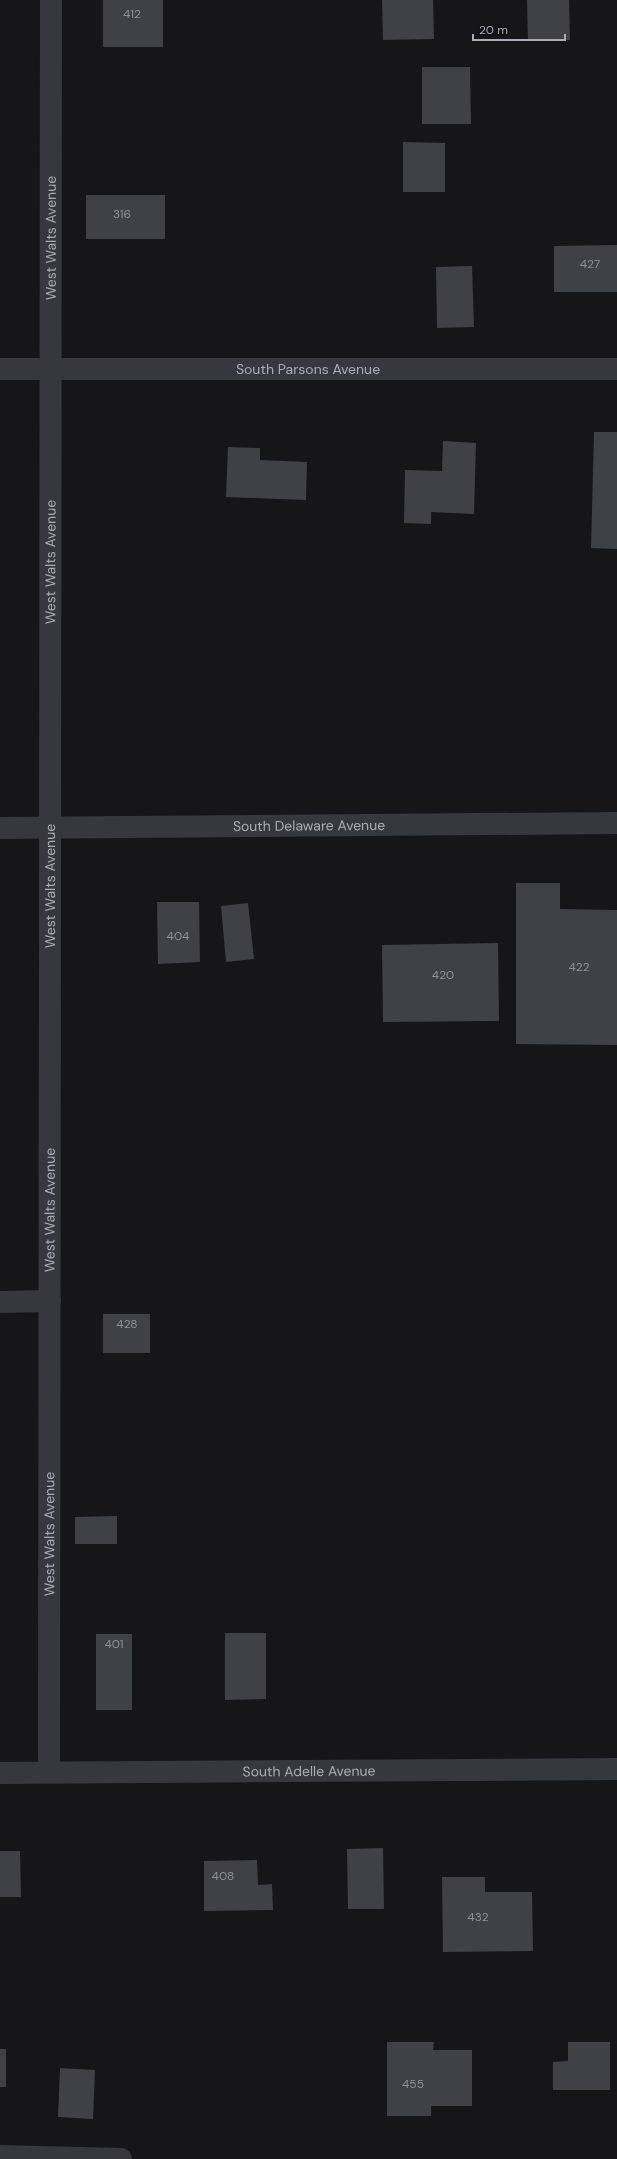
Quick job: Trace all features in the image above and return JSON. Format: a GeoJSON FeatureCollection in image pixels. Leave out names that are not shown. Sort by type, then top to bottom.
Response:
{"type":"FeatureCollection","features":[{"type":"Feature","properties":{"kind":"street","name":"West Walts Avenue"},"geometry":{"type":"LineString","coordinates":[[49,1772],[51,0]]}},
{"type":"Feature","properties":{"kind":"street","name":"South Parsons Avenue"},"geometry":{"type":"LineString","coordinates":[[0,369],[617,369]]}},
{"type":"Feature","properties":{"kind":"street","name":"South Delaware Avenue"},"geometry":{"type":"LineString","coordinates":[[0,828],[617,823]]}},
{"type":"Feature","properties":{"kind":"street"},"geometry":{"type":"LineString","coordinates":[[0,1302],[50,1301]]}},
{"type":"Feature","properties":{"kind":"street","name":"South Adelle Avenue"},"geometry":{"type":"LineString","coordinates":[[0,1773],[617,1770]]}},
{"type":"Feature","properties":{"kind":"street"},"geometry":{"type":"LineString","coordinates":[[0,2156],[121,2159]]}},
{"type":"Feature","properties":{"kind":"building"},"geometry":{"type":"Polygon","coordinates":[[[103,0],[163,0],[163,47],[103,47],[103,0]]]}},
{"type":"Feature","properties":{"kind":"building"},"geometry":{"type":"Polygon","coordinates":[[[382,0],[433,0],[434,39],[383,40],[382,0]]]}},
{"type":"Feature","properties":{"kind":"building"},"geometry":{"type":"Polygon","coordinates":[[[527,0],[569,0],[570,40],[528,41],[527,0]]]}},
{"type":"Feature","properties":{"kind":"building"},"geometry":{"type":"Polygon","coordinates":[[[422,67],[470,67],[471,124],[422,124],[422,67]]]}},
{"type":"Feature","properties":{"kind":"building"},"geometry":{"type":"Polygon","coordinates":[[[403,142],[445,143],[445,192],[403,192],[403,142]]]}},
{"type":"Feature","properties":{"kind":"building"},"geometry":{"type":"Polygon","coordinates":[[[86,195],[165,195],[165,239],[86,239],[86,195]]]}},
{"type":"Feature","properties":{"kind":"building"},"geometry":{"type":"Polygon","coordinates":[[[617,245],[617,292],[554,292],[554,246],[617,245]]]}},
{"type":"Feature","properties":{"kind":"building"},"geometry":{"type":"Polygon","coordinates":[[[472,266],[474,327],[437,328],[436,267],[472,266]]]}},
{"type":"Feature","properties":{"kind":"building"},"geometry":{"type":"Polygon","coordinates":[[[594,432],[617,432],[617,549],[591,548],[594,432]]]}},
{"type":"Feature","properties":{"kind":"building"},"geometry":{"type":"Polygon","coordinates":[[[443,441],[476,443],[474,514],[431,512],[431,524],[404,523],[405,470],[442,471],[443,441]]]}},
{"type":"Feature","properties":{"kind":"building"},"geometry":{"type":"Polygon","coordinates":[[[228,447],[260,448],[260,460],[307,462],[306,500],[226,497],[228,447]]]}},
{"type":"Feature","properties":{"kind":"building"},"geometry":{"type":"Polygon","coordinates":[[[516,883],[560,883],[560,909],[617,910],[617,1045],[516,1044],[516,883]]]}},
{"type":"Feature","properties":{"kind":"building"},"geometry":{"type":"Polygon","coordinates":[[[157,902],[199,902],[200,962],[158,964],[157,902]]]}},
{"type":"Feature","properties":{"kind":"building"},"geometry":{"type":"Polygon","coordinates":[[[248,903],[254,959],[226,962],[221,906],[248,903]]]}},
{"type":"Feature","properties":{"kind":"building"},"geometry":{"type":"Polygon","coordinates":[[[498,943],[499,1021],[383,1022],[382,945],[498,943]]]}},
{"type":"Feature","properties":{"kind":"building"},"geometry":{"type":"Polygon","coordinates":[[[103,1314],[150,1314],[150,1353],[103,1353],[103,1314]]]}},
{"type":"Feature","properties":{"kind":"building"},"geometry":{"type":"Polygon","coordinates":[[[117,1516],[117,1544],[75,1544],[75,1517],[117,1516]]]}},
{"type":"Feature","properties":{"kind":"building"},"geometry":{"type":"Polygon","coordinates":[[[225,1633],[266,1633],[266,1699],[225,1700],[225,1633]]]}},
{"type":"Feature","properties":{"kind":"building"},"geometry":{"type":"Polygon","coordinates":[[[96,1634],[132,1634],[132,1710],[96,1710],[96,1634]]]}},
{"type":"Feature","properties":{"kind":"building"},"geometry":{"type":"Polygon","coordinates":[[[383,1848],[384,1909],[348,1909],[347,1849],[383,1848]]]}},
{"type":"Feature","properties":{"kind":"building"},"geometry":{"type":"Polygon","coordinates":[[[0,1851],[20,1851],[21,1897],[0,1897],[0,1851]]]}},
{"type":"Feature","properties":{"kind":"building"},"geometry":{"type":"Polygon","coordinates":[[[257,1860],[258,1885],[272,1884],[273,1910],[204,1911],[204,1861],[257,1860]]]}},
{"type":"Feature","properties":{"kind":"building"},"geometry":{"type":"Polygon","coordinates":[[[442,1877],[485,1877],[485,1892],[532,1892],[533,1951],[443,1952],[442,1877]]]}},
{"type":"Feature","properties":{"kind":"building"},"geometry":{"type":"Polygon","coordinates":[[[387,2042],[434,2042],[433,2050],[472,2050],[472,2106],[431,2106],[431,2116],[387,2116],[387,2042]]]}},
{"type":"Feature","properties":{"kind":"building"},"geometry":{"type":"Polygon","coordinates":[[[568,2042],[610,2042],[610,2090],[553,2090],[553,2062],[568,2061],[568,2042]]]}},
{"type":"Feature","properties":{"kind":"building"},"geometry":{"type":"Polygon","coordinates":[[[0,2049],[6,2049],[6,2087],[0,2087],[0,2049]]]}},
{"type":"Feature","properties":{"kind":"building"},"geometry":{"type":"Polygon","coordinates":[[[60,2068],[95,2070],[93,2119],[58,2117],[60,2068]]]}}]}
